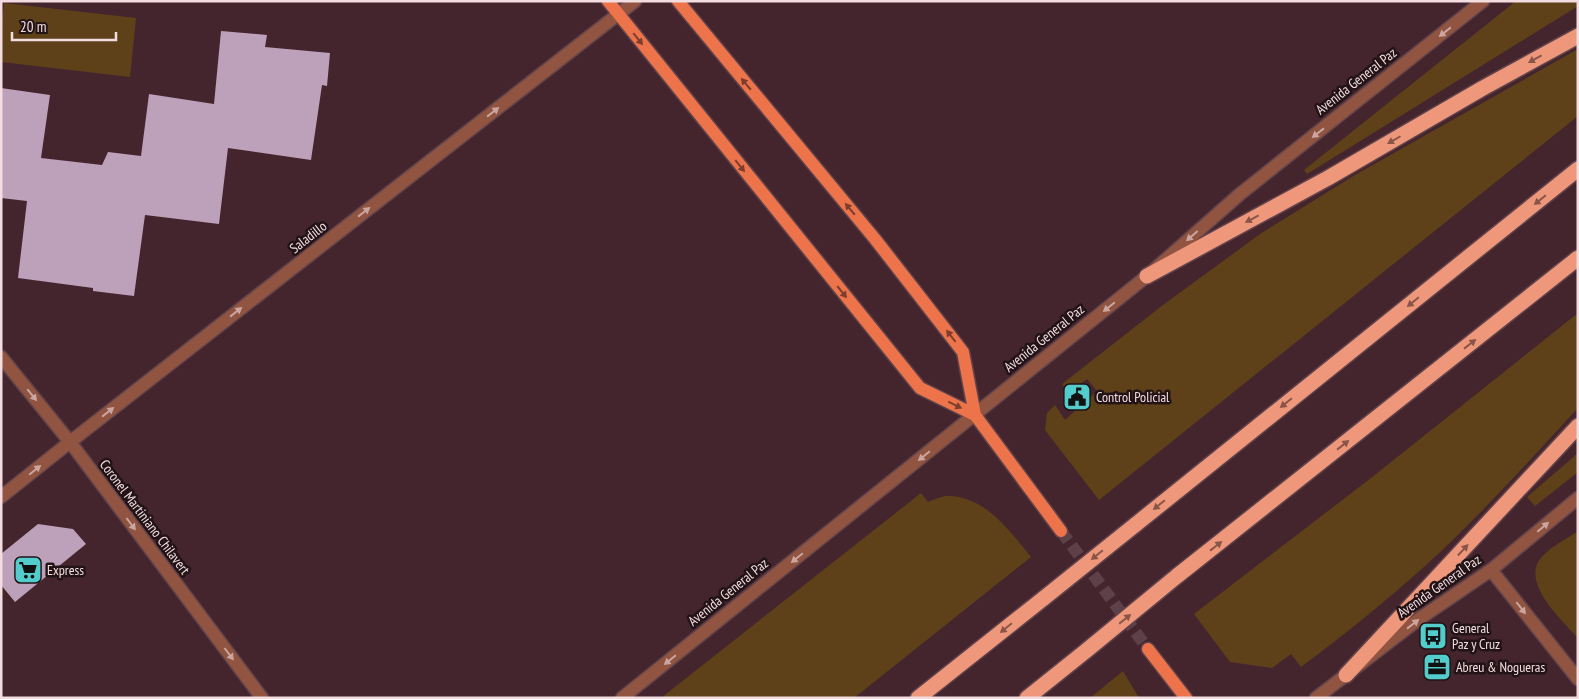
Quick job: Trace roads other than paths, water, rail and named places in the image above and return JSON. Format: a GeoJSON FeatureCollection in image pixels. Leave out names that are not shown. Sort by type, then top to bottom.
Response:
{"type":"FeatureCollection","features":[{"type":"Feature","properties":{"kind":"highway"},"geometry":{"type":"LineString","coordinates":[[1147,276],[1328,178],[1483,88],[1578,36]]}},
{"type":"Feature","properties":{"kind":"highway"},"geometry":{"type":"LineString","coordinates":[[918,698],[1578,170]]}},
{"type":"Feature","properties":{"kind":"highway"},"geometry":{"type":"LineString","coordinates":[[1027,698],[1177,576],[1578,258]]}},
{"type":"Feature","properties":{"kind":"highway"},"geometry":{"type":"LineString","coordinates":[[1346,675],[1578,426]]}},
{"type":"Feature","properties":{"kind":"main road"},"geometry":{"type":"LineString","coordinates":[[608,1],[920,388],[975,415]]}},
{"type":"Feature","properties":{"kind":"main road"},"geometry":{"type":"LineString","coordinates":[[678,1],[875,239],[963,352],[975,415],[1061,531]]}},
{"type":"Feature","properties":{"kind":"main road"},"geometry":{"type":"LineString","coordinates":[[1148,649],[1186,698]]}},
{"type":"Feature","properties":{"kind":"street","name":"Saladillo"},"geometry":{"type":"LineString","coordinates":[[1,497],[635,1]]}},
{"type":"Feature","properties":{"kind":"street","name":"Avenida General Paz"},"geometry":{"type":"LineString","coordinates":[[622,698],[1147,276],[1240,194],[1483,1]]}},
{"type":"Feature","properties":{"kind":"street","name":"Coronel Martiniano Chilavert"},"geometry":{"type":"LineString","coordinates":[[1,357],[70,442],[262,698]]}},
{"type":"Feature","properties":{"kind":"street","name":"Avenida General Paz"},"geometry":{"type":"LineString","coordinates":[[1316,698],[1419,619],[1491,570],[1578,498]]}},
{"type":"Feature","properties":{"kind":"street"},"geometry":{"type":"LineString","coordinates":[[1491,570],[1578,679]]}},
{"type":"Feature","properties":{"kind":"tunnel"},"geometry":{"type":"LineString","coordinates":[[1061,531],[1148,649]]}},
{"type":"Feature","properties":{"kind":"place","name":"Control Policial"},"geometry":{"type":"Point","coordinates":[1077,397]}},
{"type":"Feature","properties":{"kind":"place","name":"Express"},"geometry":{"type":"Point","coordinates":[28,570]}},
{"type":"Feature","properties":{"kind":"place","name":"General Paz y Cruz"},"geometry":{"type":"Point","coordinates":[1433,636]}},
{"type":"Feature","properties":{"kind":"place","name":"Abreu & Nogueras"},"geometry":{"type":"Point","coordinates":[1437,667]}}]}
